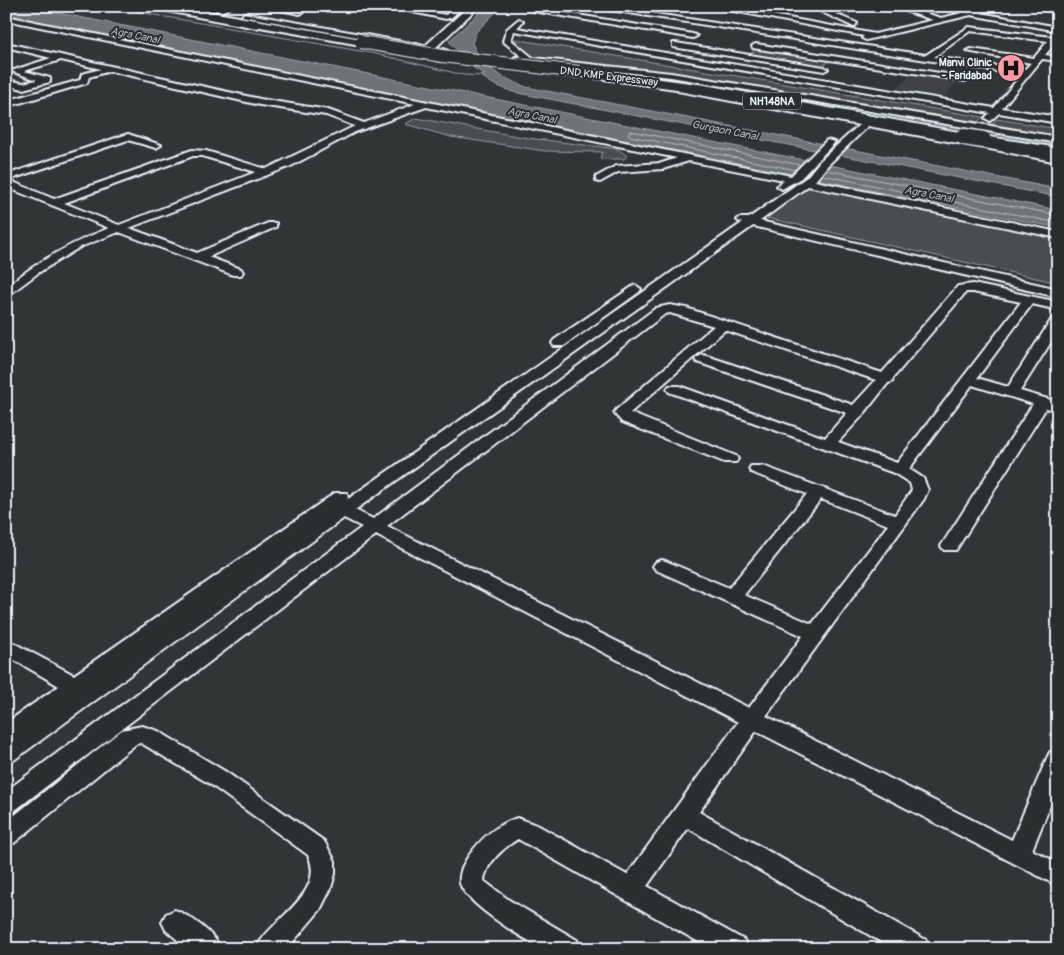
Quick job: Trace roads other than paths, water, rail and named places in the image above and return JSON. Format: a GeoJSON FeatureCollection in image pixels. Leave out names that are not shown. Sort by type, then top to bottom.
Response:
{"type":"FeatureCollection","features":[{"type":"Feature","properties":{"kind":"highway","name":"DND KMP Expressway"},"geometry":{"type":"LineString","coordinates":[[160,6],[364,41]]}},
{"type":"Feature","properties":{"kind":"highway","name":"DND KMP Expressway"},"geometry":{"type":"LineString","coordinates":[[176,6],[442,56],[577,68],[1058,149]]}},
{"type":"Feature","properties":{"kind":"highway","name":"DND KMP Expressway"},"geometry":{"type":"LineString","coordinates":[[974,136],[1058,153]]}},
{"type":"Feature","properties":{"kind":"main road"},"geometry":{"type":"LineString","coordinates":[[432,48],[476,6]]}},
{"type":"Feature","properties":{"kind":"main road"},"geometry":{"type":"LineString","coordinates":[[432,48],[480,6]]}},
{"type":"Feature","properties":{"kind":"street"},"geometry":{"type":"LineString","coordinates":[[142,6],[461,61],[560,72],[701,92],[866,123],[974,136],[1058,140]]}},
{"type":"Feature","properties":{"kind":"street"},"geometry":{"type":"LineString","coordinates":[[198,6],[456,52],[577,68],[671,75],[974,136],[1058,158]]}},
{"type":"Feature","properties":{"kind":"street"},"geometry":{"type":"LineString","coordinates":[[220,10],[232,6]]}},
{"type":"Feature","properties":{"kind":"street"},"geometry":{"type":"LineString","coordinates":[[264,6],[298,9],[315,6]]}},
{"type":"Feature","properties":{"kind":"street"},"geometry":{"type":"LineString","coordinates":[[396,8],[446,17],[460,6]]}},
{"type":"Feature","properties":{"kind":"street"},"geometry":{"type":"LineString","coordinates":[[588,6],[1026,73]]}},
{"type":"Feature","properties":{"kind":"street"},"geometry":{"type":"LineString","coordinates":[[616,11],[625,6]]}},
{"type":"Feature","properties":{"kind":"street"},"geometry":{"type":"LineString","coordinates":[[711,6],[830,31]]}},
{"type":"Feature","properties":{"kind":"street"},"geometry":{"type":"LineString","coordinates":[[812,6],[878,36]]}},
{"type":"Feature","properties":{"kind":"street"},"geometry":{"type":"LineString","coordinates":[[825,13],[875,6]]}},
{"type":"Feature","properties":{"kind":"street"},"geometry":{"type":"LineString","coordinates":[[941,6],[970,14],[1058,29]]}},
{"type":"Feature","properties":{"kind":"street"},"geometry":{"type":"LineString","coordinates":[[854,47],[867,38],[1002,6]]}},
{"type":"Feature","properties":{"kind":"street"},"geometry":{"type":"LineString","coordinates":[[898,7],[940,20]]}},
{"type":"Feature","properties":{"kind":"street"},"geometry":{"type":"LineString","coordinates":[[532,61],[507,42],[512,29],[530,8],[693,36]]}},
{"type":"Feature","properties":{"kind":"street"},"geometry":{"type":"LineString","coordinates":[[649,16],[661,9]]}},
{"type":"Feature","properties":{"kind":"street"},"geometry":{"type":"LineString","coordinates":[[556,21],[562,15]]}},
{"type":"Feature","properties":{"kind":"street"},"geometry":{"type":"LineString","coordinates":[[6,18],[688,158],[801,179],[1058,235]]}},
{"type":"Feature","properties":{"kind":"street"},"geometry":{"type":"LineString","coordinates":[[1034,25],[1039,18]]}},
{"type":"Feature","properties":{"kind":"street"},"geometry":{"type":"LineString","coordinates":[[749,21],[878,36]]}},
{"type":"Feature","properties":{"kind":"street"},"geometry":{"type":"LineString","coordinates":[[592,43],[629,25]]}},
{"type":"Feature","properties":{"kind":"street"},"geometry":{"type":"LineString","coordinates":[[659,54],[712,25]]}},
{"type":"Feature","properties":{"kind":"street"},"geometry":{"type":"LineString","coordinates":[[512,29],[547,31],[592,43],[810,79],[852,80],[894,87],[996,110],[1056,117]]}},
{"type":"Feature","properties":{"kind":"street"},"geometry":{"type":"LineString","coordinates":[[927,58],[969,29],[1056,38]]}},
{"type":"Feature","properties":{"kind":"street"},"geometry":{"type":"LineString","coordinates":[[623,48],[658,30]]}},
{"type":"Feature","properties":{"kind":"street"},"geometry":{"type":"LineString","coordinates":[[732,36],[742,30]]}},
{"type":"Feature","properties":{"kind":"street"},"geometry":{"type":"LineString","coordinates":[[812,41],[830,31]]}},
{"type":"Feature","properties":{"kind":"street"},"geometry":{"type":"LineString","coordinates":[[741,55],[773,35]]}},
{"type":"Feature","properties":{"kind":"street"},"geometry":{"type":"LineString","coordinates":[[974,136],[1056,38]]}},
{"type":"Feature","properties":{"kind":"street"},"geometry":{"type":"LineString","coordinates":[[389,49],[404,43]]}},
{"type":"Feature","properties":{"kind":"street"},"geometry":{"type":"LineString","coordinates":[[6,44],[260,102],[328,113],[364,126]]}},
{"type":"Feature","properties":{"kind":"street"},"geometry":{"type":"LineString","coordinates":[[676,45],[824,69]]}},
{"type":"Feature","properties":{"kind":"street"},"geometry":{"type":"LineString","coordinates":[[709,50],[717,45]]}},
{"type":"Feature","properties":{"kind":"street"},"geometry":{"type":"LineString","coordinates":[[756,46],[910,70],[962,82],[977,66]]}},
{"type":"Feature","properties":{"kind":"street"},"geometry":{"type":"LineString","coordinates":[[1046,48],[1058,50]]}},
{"type":"Feature","properties":{"kind":"street"},"geometry":{"type":"LineString","coordinates":[[971,51],[1038,59],[1058,59]]}},
{"type":"Feature","properties":{"kind":"street"},"geometry":{"type":"LineString","coordinates":[[24,58],[42,53]]}},
{"type":"Feature","properties":{"kind":"street"},"geometry":{"type":"LineString","coordinates":[[51,79],[15,70],[60,57]]}},
{"type":"Feature","properties":{"kind":"street"},"geometry":{"type":"LineString","coordinates":[[810,79],[837,59]]}},
{"type":"Feature","properties":{"kind":"street"},"geometry":{"type":"LineString","coordinates":[[79,71],[94,64]]}},
{"type":"Feature","properties":{"kind":"street"},"geometry":{"type":"LineString","coordinates":[[852,80],[871,64]]}},
{"type":"Feature","properties":{"kind":"street"},"geometry":{"type":"LineString","coordinates":[[6,104],[84,82],[86,75],[111,68]]}},
{"type":"Feature","properties":{"kind":"street"},"geometry":{"type":"LineString","coordinates":[[560,72],[577,68]]}},
{"type":"Feature","properties":{"kind":"street"},"geometry":{"type":"LineString","coordinates":[[894,87],[910,70]]}},
{"type":"Feature","properties":{"kind":"street"},"geometry":{"type":"LineString","coordinates":[[6,82],[23,86],[51,79]]}},
{"type":"Feature","properties":{"kind":"street"},"geometry":{"type":"LineString","coordinates":[[6,96],[16,94]]}},
{"type":"Feature","properties":{"kind":"street"},"geometry":{"type":"LineString","coordinates":[[6,112],[43,99],[37,95]]}},
{"type":"Feature","properties":{"kind":"street"},"geometry":{"type":"LineString","coordinates":[[6,293],[64,250],[266,172],[364,126],[425,104]]}},
{"type":"Feature","properties":{"kind":"street"},"geometry":{"type":"LineString","coordinates":[[801,179],[814,157],[855,121]]}},
{"type":"Feature","properties":{"kind":"street"},"geometry":{"type":"LineString","coordinates":[[6,754],[337,508],[827,160],[866,123]]}},
{"type":"Feature","properties":{"kind":"street"},"geometry":{"type":"LineString","coordinates":[[6,178],[128,137],[156,145]]}},
{"type":"Feature","properties":{"kind":"street"},"geometry":{"type":"LineString","coordinates":[[54,202],[192,153],[203,153],[266,172]]}},
{"type":"Feature","properties":{"kind":"street"},"geometry":{"type":"LineString","coordinates":[[600,179],[616,169],[663,166],[688,158]]}},
{"type":"Feature","properties":{"kind":"street"},"geometry":{"type":"LineString","coordinates":[[6,183],[119,229],[237,272]]}},
{"type":"Feature","properties":{"kind":"street"},"geometry":{"type":"LineString","coordinates":[[746,218],[1058,286]]}},
{"type":"Feature","properties":{"kind":"street"},"geometry":{"type":"LineString","coordinates":[[746,218],[1058,293]]}},
{"type":"Feature","properties":{"kind":"street"},"geometry":{"type":"LineString","coordinates":[[199,257],[272,225]]}},
{"type":"Feature","properties":{"kind":"street"},"geometry":{"type":"LineString","coordinates":[[828,444],[887,379],[962,289],[973,288],[1058,306]]}},
{"type":"Feature","properties":{"kind":"street"},"geometry":{"type":"LineString","coordinates":[[900,470],[1029,300]]}},
{"type":"Feature","properties":{"kind":"street"},"geometry":{"type":"LineString","coordinates":[[6,804],[661,311],[675,309],[887,379]]}},
{"type":"Feature","properties":{"kind":"street"},"geometry":{"type":"LineString","coordinates":[[1011,393],[1058,320]]}},
{"type":"Feature","properties":{"kind":"street"},"geometry":{"type":"LineString","coordinates":[[723,325],[621,413],[626,419],[730,459]]}},
{"type":"Feature","properties":{"kind":"street"},"geometry":{"type":"LineString","coordinates":[[702,359],[858,412]]}},
{"type":"Feature","properties":{"kind":"street"},"geometry":{"type":"LineString","coordinates":[[950,546],[1050,405],[970,380]]}},
{"type":"Feature","properties":{"kind":"street"},"geometry":{"type":"LineString","coordinates":[[631,889],[686,815],[753,718],[899,522],[920,490],[918,481],[900,470],[674,389]]}},
{"type":"Feature","properties":{"kind":"street"},"geometry":{"type":"LineString","coordinates":[[757,469],[899,522]]}},
{"type":"Feature","properties":{"kind":"street"},"geometry":{"type":"LineString","coordinates":[[732,597],[818,492]]}},
{"type":"Feature","properties":{"kind":"street"},"geometry":{"type":"LineString","coordinates":[[337,508],[753,718],[1058,875]]}},
{"type":"Feature","properties":{"kind":"street"},"geometry":{"type":"LineString","coordinates":[[6,734],[75,685],[337,508]]}},
{"type":"Feature","properties":{"kind":"street"},"geometry":{"type":"LineString","coordinates":[[662,566],[816,634]]}},
{"type":"Feature","properties":{"kind":"street"},"geometry":{"type":"LineString","coordinates":[[6,646],[75,685]]}},
{"type":"Feature","properties":{"kind":"street"},"geometry":{"type":"LineString","coordinates":[[10,827],[130,736],[142,734],[150,737],[218,778],[316,848],[323,856],[326,871],[322,884],[296,920],[269,949]]}},
{"type":"Feature","properties":{"kind":"street"},"geometry":{"type":"LineString","coordinates":[[1018,855],[1058,758]]}},
{"type":"Feature","properties":{"kind":"street"},"geometry":{"type":"LineString","coordinates":[[686,815],[917,949]]}},
{"type":"Feature","properties":{"kind":"street"},"geometry":{"type":"LineString","coordinates":[[568,949],[486,898],[473,887],[472,875],[478,862],[504,833],[517,828],[531,833],[735,949]]}},
{"type":"Feature","properties":{"kind":"street"},"geometry":{"type":"LineString","coordinates":[[175,922],[208,949]]}},
{"type":"Feature","properties":{"kind":"water","name":"Agra Canal"},"geometry":{"type":"Polygon","coordinates":[[[6,6],[23,6],[1058,210],[1058,228],[6,15],[6,6]]]}},
{"type":"Feature","properties":{"kind":"water","name":"Gurgaon Canal"},"geometry":{"type":"Polygon","coordinates":[[[486,6],[502,6],[476,32],[472,43],[482,60],[494,71],[526,87],[1058,189],[1058,197],[513,92],[493,84],[481,76],[484,74],[469,65],[449,41],[486,6]]]}},
{"type":"Feature","properties":{"kind":"waterway"},"geometry":{"type":"LineString","coordinates":[[104,6],[377,54],[463,75],[484,76]]}},
{"type":"Feature","properties":{"kind":"place","name":"Manvi Clinic - Faridabad"},"geometry":{"type":"Point","coordinates":[1011,68]}}]}
